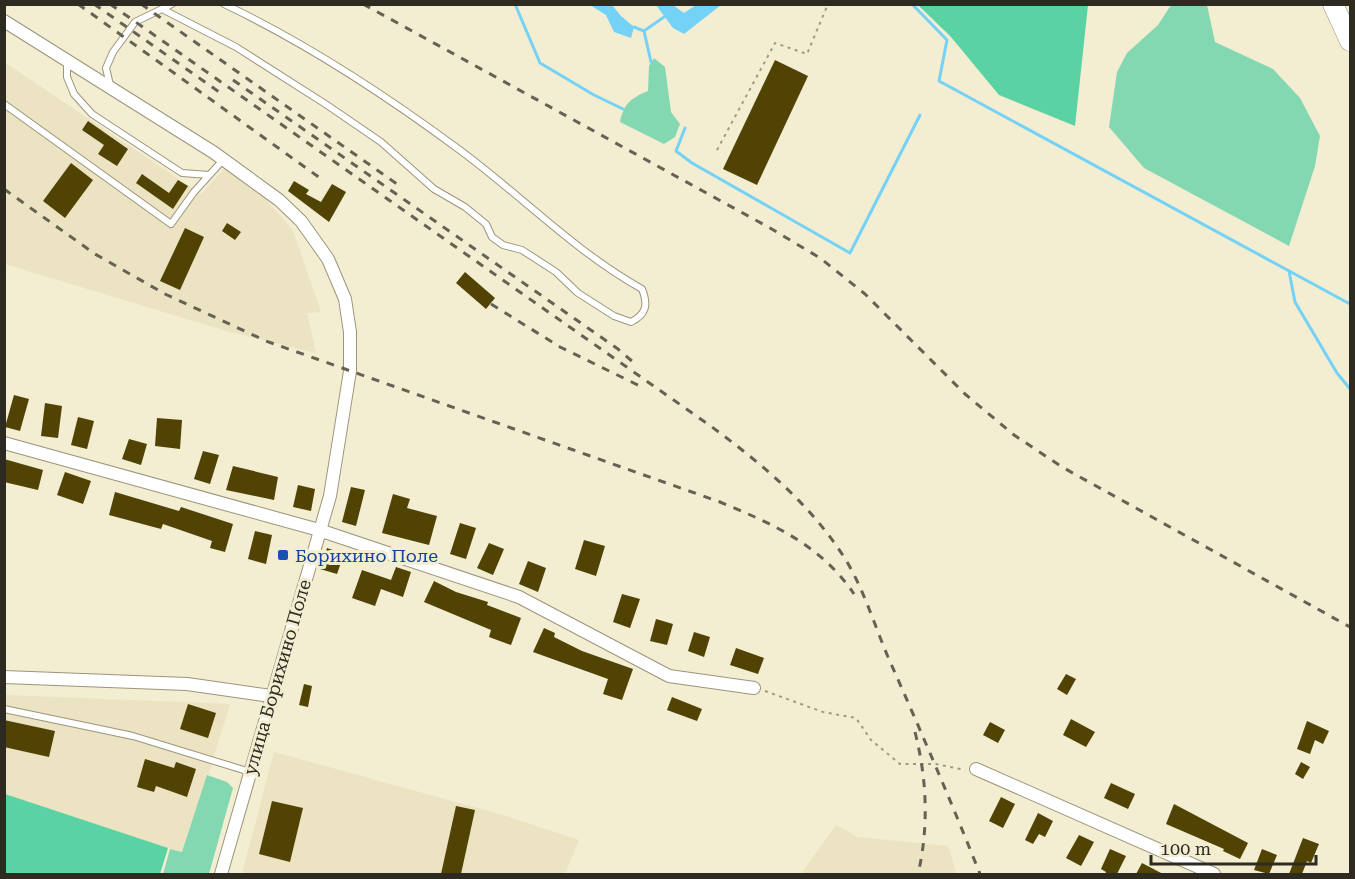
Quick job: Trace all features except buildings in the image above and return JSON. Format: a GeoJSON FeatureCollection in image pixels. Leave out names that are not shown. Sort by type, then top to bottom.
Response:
{"type":"FeatureCollection","features":[{"type":"Feature","properties":{"kind":"highway"},"geometry":{"type":"LineString","coordinates":[[1334,4],[1350,41]]}},
{"type":"Feature","properties":{"kind":"street","name":"улица Борихино Поле"},"geometry":{"type":"LineString","coordinates":[[4,21],[224,159],[279,200],[301,221],[335,270],[345,298],[350,332],[350,371],[330,496],[270,696],[221,874]]}},
{"type":"Feature","properties":{"kind":"street"},"geometry":{"type":"LineString","coordinates":[[4,443],[320,530],[519,597],[669,676],[754,688]]}},
{"type":"Feature","properties":{"kind":"street"},"geometry":{"type":"LineString","coordinates":[[4,677],[187,684],[270,696]]}},
{"type":"Feature","properties":{"kind":"street"},"geometry":{"type":"LineString","coordinates":[[976,769],[1214,874]]}},
{"type":"Feature","properties":{"kind":"lane"},"geometry":{"type":"LineString","coordinates":[[111,89],[106,68],[112,52],[135,22],[164,10],[172,4]]}},
{"type":"Feature","properties":{"kind":"lane"},"geometry":{"type":"LineString","coordinates":[[164,10],[236,47],[372,136],[434,189],[465,207],[486,224],[492,237],[503,245],[522,250],[556,272],[578,294],[614,316],[631,322],[639,318],[646,310],[642,289],[613,273],[456,147],[272,27],[224,4]]}},
{"type":"Feature","properties":{"kind":"lane"},"geometry":{"type":"LineString","coordinates":[[68,61],[67,76],[74,94],[92,114],[182,173],[209,175]]}},
{"type":"Feature","properties":{"kind":"lane"},"geometry":{"type":"LineString","coordinates":[[4,104],[171,224],[224,159]]}},
{"type":"Feature","properties":{"kind":"lane"},"geometry":{"type":"LineString","coordinates":[[4,709],[133,736],[250,772]]}},
{"type":"Feature","properties":{"kind":"path"},"geometry":{"type":"LineString","coordinates":[[717,150],[775,43],[807,54],[828,4]]}},
{"type":"Feature","properties":{"kind":"path"},"geometry":{"type":"LineString","coordinates":[[754,688],[781,695],[823,712],[856,718],[871,740],[900,764],[936,764],[959,770],[976,769]]}},
{"type":"Feature","properties":{"kind":"shaded area"},"geometry":{"type":"Polygon","coordinates":[[[4,62],[201,194],[225,168],[263,196],[293,231],[321,312],[307,313],[316,353],[223,330],[5,264],[4,62]]]}},
{"type":"Feature","properties":{"kind":"shaded area"},"geometry":{"type":"Polygon","coordinates":[[[5,695],[230,704],[185,852],[168,848],[160,874],[5,874],[5,695]]]}},
{"type":"Feature","properties":{"kind":"shaded area"},"geometry":{"type":"Polygon","coordinates":[[[274,752],[503,815],[579,840],[565,874],[242,874],[274,752]]]}},
{"type":"Feature","properties":{"kind":"shaded area"},"geometry":{"type":"Polygon","coordinates":[[[836,825],[857,837],[948,846],[957,874],[801,874],[836,825]]]}},
{"type":"Feature","properties":{"kind":"green space"},"geometry":{"type":"Polygon","coordinates":[[[918,5],[1088,5],[1075,126],[999,95],[951,37],[918,5]]]}},
{"type":"Feature","properties":{"kind":"green space"},"geometry":{"type":"Polygon","coordinates":[[[1171,5],[1207,5],[1215,42],[1273,69],[1300,98],[1320,136],[1315,166],[1289,246],[1144,168],[1109,127],[1117,72],[1127,53],[1158,25],[1171,5]]]}},
{"type":"Feature","properties":{"kind":"green space"},"geometry":{"type":"Polygon","coordinates":[[[654,58],[665,67],[671,112],[680,124],[675,137],[664,144],[620,122],[629,102],[648,91],[649,66],[654,58]]]}},
{"type":"Feature","properties":{"kind":"green space"},"geometry":{"type":"Polygon","coordinates":[[[207,775],[227,782],[233,788],[209,874],[163,874],[170,849],[182,852],[207,775]]]}},
{"type":"Feature","properties":{"kind":"green space"},"geometry":{"type":"Polygon","coordinates":[[[5,794],[168,848],[160,874],[5,874],[5,794]]]}},
{"type":"Feature","properties":{"kind":"water"},"geometry":{"type":"Polygon","coordinates":[[[590,5],[612,5],[634,27],[631,38],[614,32],[606,15],[590,5]]]}},
{"type":"Feature","properties":{"kind":"water"},"geometry":{"type":"Polygon","coordinates":[[[656,5],[673,5],[684,13],[696,5],[721,5],[684,34],[673,28],[656,5]]]}},
{"type":"Feature","properties":{"kind":"waterway"},"geometry":{"type":"LineString","coordinates":[[515,4],[540,63],[594,95],[623,109]]}},
{"type":"Feature","properties":{"kind":"waterway"},"geometry":{"type":"LineString","coordinates":[[912,4],[947,40],[939,81],[1350,304]]}},
{"type":"Feature","properties":{"kind":"waterway"},"geometry":{"type":"LineString","coordinates":[[644,31],[664,17]]}},
{"type":"Feature","properties":{"kind":"waterway"},"geometry":{"type":"LineString","coordinates":[[634,27],[644,31],[651,62]]}},
{"type":"Feature","properties":{"kind":"waterway"},"geometry":{"type":"LineString","coordinates":[[685,128],[676,151],[692,163],[850,253],[920,115]]}},
{"type":"Feature","properties":{"kind":"waterway"},"geometry":{"type":"LineString","coordinates":[[1289,271],[1295,302],[1337,373],[1350,389]]}},
{"type":"Feature","properties":{"kind":"railway"},"geometry":{"type":"LineString","coordinates":[[78,4],[320,178]]}},
{"type":"Feature","properties":{"kind":"railway"},"geometry":{"type":"LineString","coordinates":[[94,4],[222,94]]}},
{"type":"Feature","properties":{"kind":"railway"},"geometry":{"type":"LineString","coordinates":[[110,4],[712,427],[784,486],[831,538],[857,581],[980,874]]}},
{"type":"Feature","properties":{"kind":"railway"},"geometry":{"type":"LineString","coordinates":[[141,4],[397,184]]}},
{"type":"Feature","properties":{"kind":"railway"},"geometry":{"type":"LineString","coordinates":[[363,4],[770,228],[820,258],[865,294],[965,394],[1014,435],[1062,467],[1350,627]]}},
{"type":"Feature","properties":{"kind":"railway"},"geometry":{"type":"LineString","coordinates":[[233,80],[618,349],[633,362]]}},
{"type":"Feature","properties":{"kind":"railway"},"geometry":{"type":"LineString","coordinates":[[4,189],[95,254],[165,294],[266,341],[720,502],[759,519],[811,549],[827,562],[854,594]]}},
{"type":"Feature","properties":{"kind":"railway"},"geometry":{"type":"LineString","coordinates":[[491,304],[560,347],[644,388]]}},
{"type":"Feature","properties":{"kind":"railway"},"geometry":{"type":"LineString","coordinates":[[915,732],[922,767],[925,803],[924,839],[918,874]]}},
{"type":"Feature","properties":{"kind":"place","name":"Борихино Поле"},"geometry":{"type":"Point","coordinates":[283,555]}}]}
